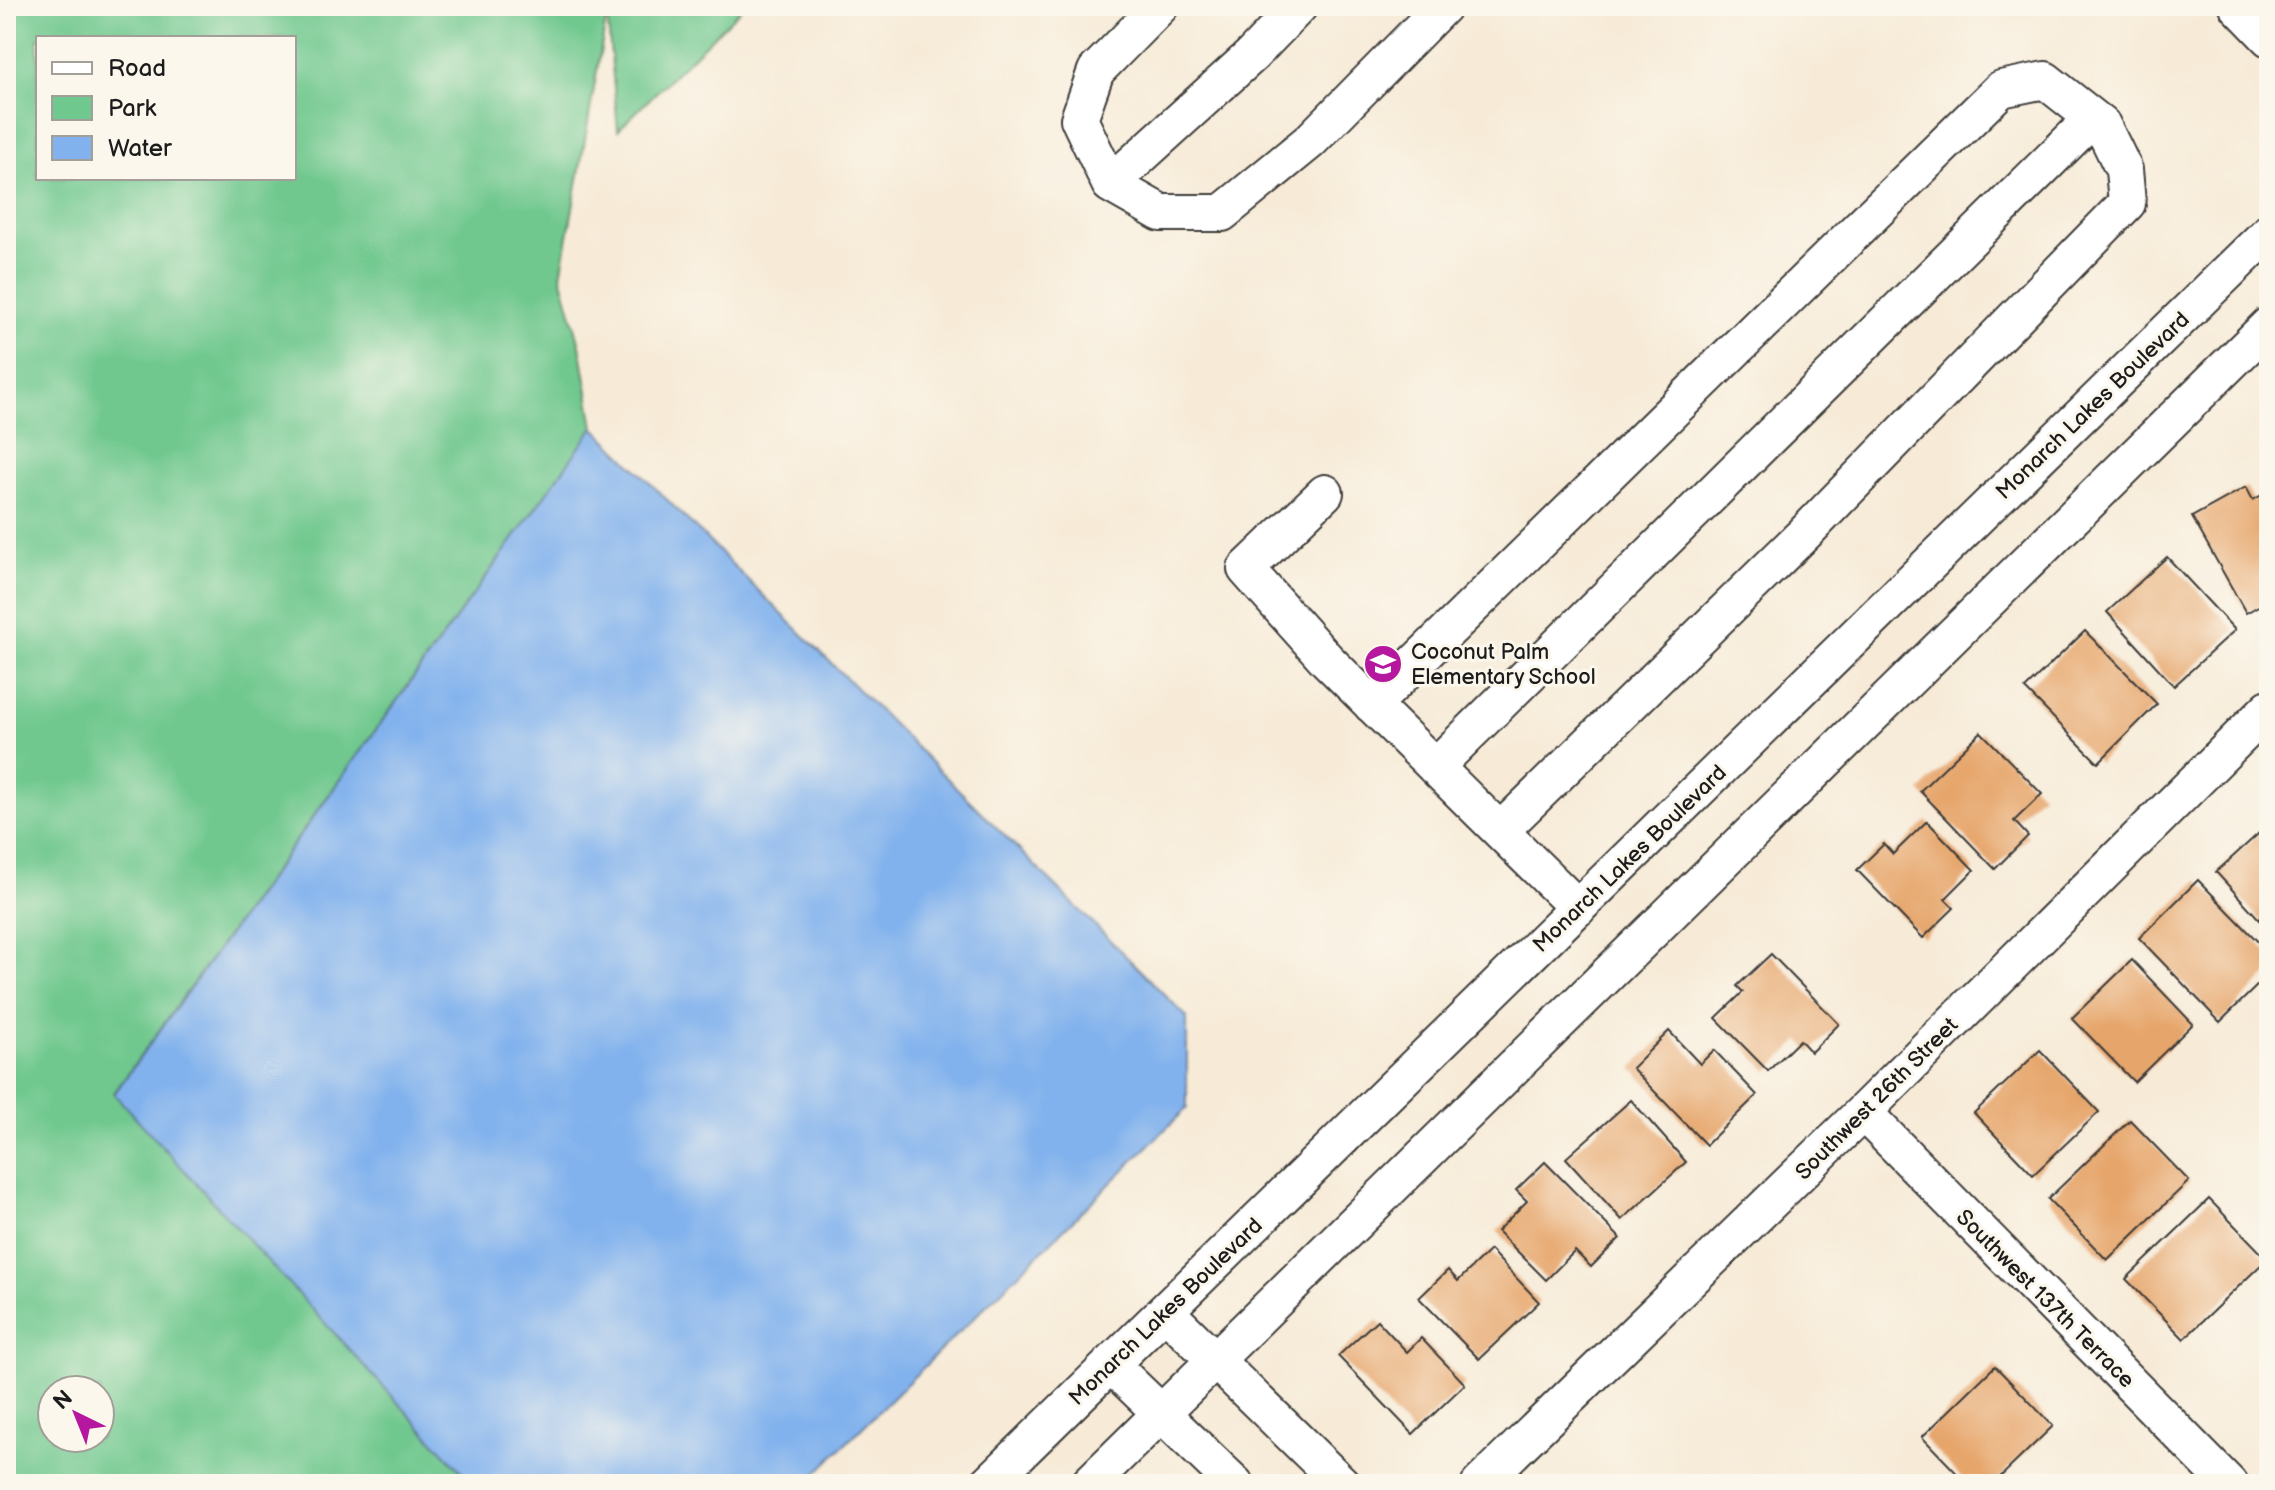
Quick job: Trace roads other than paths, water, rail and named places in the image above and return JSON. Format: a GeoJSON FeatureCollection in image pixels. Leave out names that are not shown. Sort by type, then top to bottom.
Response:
{"type":"FeatureCollection","features":[{"type":"Feature","properties":{"kind":"street"},"geometry":{"type":"LineString","coordinates":[[1160,6],[1096,71],[1079,119],[1110,184],[1161,213],[1222,213],[1310,141],[1443,6]]}},
{"type":"Feature","properties":{"kind":"street"},"geometry":{"type":"LineString","coordinates":[[1110,184],[1252,55],[1299,6]]}},
{"type":"Feature","properties":{"kind":"street"},"geometry":{"type":"LineString","coordinates":[[2238,6],[2269,38]]}},
{"type":"Feature","properties":{"kind":"street"},"geometry":{"type":"LineString","coordinates":[[1372,705],[2001,89],[2045,80],[2102,125],[2124,170],[2127,203],[1805,533],[1500,831]]}},
{"type":"Feature","properties":{"kind":"street"},"geometry":{"type":"LineString","coordinates":[[1435,767],[2093,118]]}},
{"type":"Feature","properties":{"kind":"street","name":"Monarch Lakes Boulevard"},"geometry":{"type":"LineString","coordinates":[[988,1484],[2269,232]]}},
{"type":"Feature","properties":{"kind":"street"},"geometry":{"type":"LineString","coordinates":[[1089,1484],[2269,325]]}},
{"type":"Feature","properties":{"kind":"street"},"geometry":{"type":"LineString","coordinates":[[1325,493],[1246,569],[1327,660],[1578,908]]}},
{"type":"Feature","properties":{"kind":"street","name":"Southwest 26th Street"},"geometry":{"type":"LineString","coordinates":[[1480,1484],[1863,1112],[2269,708]]}},
{"type":"Feature","properties":{"kind":"street","name":"Southwest 137th Terrace"},"geometry":{"type":"LineString","coordinates":[[1863,1112],[2229,1484]]}},
{"type":"Feature","properties":{"kind":"street"},"geometry":{"type":"LineString","coordinates":[[1165,1311],[1342,1484]]}},
{"type":"Feature","properties":{"kind":"street"},"geometry":{"type":"LineString","coordinates":[[1110,1364],[1235,1484]]}},
{"type":"Feature","properties":{"kind":"water"},"geometry":{"type":"Polygon","coordinates":[[[594,427],[1187,1017],[1187,1108],[805,1484],[473,1484],[114,1094],[594,427]]]}},
{"type":"Feature","properties":{"kind":"place","name":"Coconut Palm Elementary School"},"geometry":{"type":"Point","coordinates":[1383,664]}}]}
